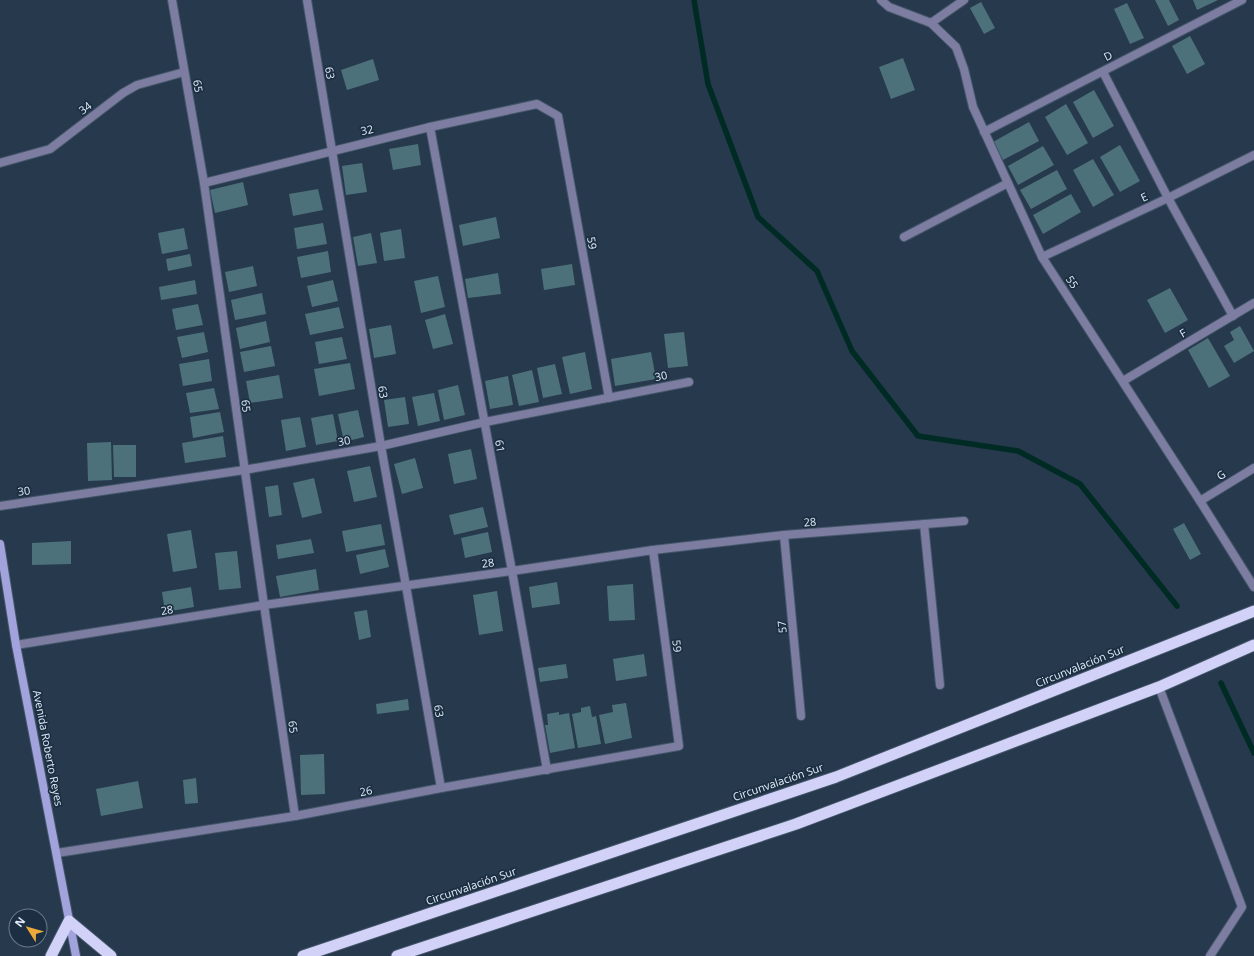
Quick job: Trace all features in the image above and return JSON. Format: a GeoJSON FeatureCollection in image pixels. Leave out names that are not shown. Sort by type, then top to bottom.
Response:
{"type":"FeatureCollection","features":[{"type":"Feature","properties":{"kind":"highway","name":"Circunvalación Sur"},"geometry":{"type":"LineString","coordinates":[[303,956],[836,777],[1254,611]]}},
{"type":"Feature","properties":{"kind":"highway"},"geometry":{"type":"LineString","coordinates":[[397,956],[796,824],[1159,687],[1254,645]]}},
{"type":"Feature","properties":{"kind":"highway"},"geometry":{"type":"LineString","coordinates":[[51,956],[69,921],[111,956]]}},
{"type":"Feature","properties":{"kind":"main road","name":"Avenida Roberto Reyes"},"geometry":{"type":"LineString","coordinates":[[0,544],[16,645],[76,956]]}},
{"type":"Feature","properties":{"kind":"street","name":"65"},"geometry":{"type":"LineString","coordinates":[[172,0],[204,183],[244,470],[295,816]]}},
{"type":"Feature","properties":{"kind":"street","name":"63"},"geometry":{"type":"LineString","coordinates":[[307,0],[380,446],[441,788]]}},
{"type":"Feature","properties":{"kind":"street","name":"55"},"geometry":{"type":"LineString","coordinates":[[881,0],[889,7],[931,23],[956,47],[964,69],[973,107],[1042,257],[1254,587]]}},
{"type":"Feature","properties":{"kind":"street"},"geometry":{"type":"LineString","coordinates":[[931,23],[964,0]]}},
{"type":"Feature","properties":{"kind":"street","name":"D"},"geometry":{"type":"LineString","coordinates":[[984,132],[1242,0]]}},
{"type":"Feature","properties":{"kind":"street","name":"34"},"geometry":{"type":"LineString","coordinates":[[0,163],[50,149],[123,93],[137,85],[184,72]]}},
{"type":"Feature","properties":{"kind":"street"},"geometry":{"type":"LineString","coordinates":[[1103,72],[1168,198],[1233,316]]}},
{"type":"Feature","properties":{"kind":"street","name":"32"},"geometry":{"type":"LineString","coordinates":[[204,183],[331,150],[537,104]]}},
{"type":"Feature","properties":{"kind":"street","name":"59"},"geometry":{"type":"LineString","coordinates":[[537,104],[558,116],[609,398]]}},
{"type":"Feature","properties":{"kind":"street","name":"61"},"geometry":{"type":"LineString","coordinates":[[430,127],[485,422],[547,770]]}},
{"type":"Feature","properties":{"kind":"street","name":"E"},"geometry":{"type":"LineString","coordinates":[[1042,257],[1168,198],[1254,155]]}},
{"type":"Feature","properties":{"kind":"street"},"geometry":{"type":"LineString","coordinates":[[904,237],[1008,183]]}},
{"type":"Feature","properties":{"kind":"street","name":"F"},"geometry":{"type":"LineString","coordinates":[[1122,381],[1254,303]]}},
{"type":"Feature","properties":{"kind":"street","name":"30"},"geometry":{"type":"LineString","coordinates":[[0,506],[244,470],[380,446],[485,422],[689,382]]}},
{"type":"Feature","properties":{"kind":"street","name":"G"},"geometry":{"type":"LineString","coordinates":[[1200,502],[1254,468]]}},
{"type":"Feature","properties":{"kind":"street","name":"28"},"geometry":{"type":"LineString","coordinates":[[16,645],[264,605],[653,550],[784,535],[964,521]]}},
{"type":"Feature","properties":{"kind":"street"},"geometry":{"type":"LineString","coordinates":[[924,524],[940,685]]}},
{"type":"Feature","properties":{"kind":"street","name":"57"},"geometry":{"type":"LineString","coordinates":[[784,535],[801,716]]}},
{"type":"Feature","properties":{"kind":"street","name":"59"},"geometry":{"type":"LineString","coordinates":[[653,550],[678,746]]}},
{"type":"Feature","properties":{"kind":"street"},"geometry":{"type":"LineString","coordinates":[[1159,687],[1242,907],[1210,956]]}},
{"type":"Feature","properties":{"kind":"street","name":"26"},"geometry":{"type":"LineString","coordinates":[[57,852],[295,816],[441,788],[678,746]]}},
{"type":"Feature","properties":{"kind":"building"},"geometry":{"type":"Polygon","coordinates":[[[1155,0],[1169,0],[1179,20],[1168,26],[1155,0]]]}},
{"type":"Feature","properties":{"kind":"building"},"geometry":{"type":"Polygon","coordinates":[[[1193,0],[1218,0],[1197,10],[1193,0]]]}},
{"type":"Feature","properties":{"kind":"building"},"geometry":{"type":"Polygon","coordinates":[[[981,2],[995,28],[984,34],[970,8],[981,2]]]}},
{"type":"Feature","properties":{"kind":"building"},"geometry":{"type":"Polygon","coordinates":[[[1127,3],[1144,38],[1130,44],[1114,9],[1127,3]]]}},
{"type":"Feature","properties":{"kind":"building"},"geometry":{"type":"Polygon","coordinates":[[[1190,36],[1205,64],[1187,74],[1172,46],[1190,36]]]}},
{"type":"Feature","properties":{"kind":"building"},"geometry":{"type":"Polygon","coordinates":[[[903,58],[915,90],[891,99],[879,67],[903,58]]]}},
{"type":"Feature","properties":{"kind":"building"},"geometry":{"type":"Polygon","coordinates":[[[373,59],[379,80],[347,90],[341,70],[373,59]]]}},
{"type":"Feature","properties":{"kind":"building"},"geometry":{"type":"Polygon","coordinates":[[[1094,90],[1114,126],[1093,138],[1073,102],[1094,90]]]}},
{"type":"Feature","properties":{"kind":"building"},"geometry":{"type":"Polygon","coordinates":[[[1066,104],[1088,143],[1067,155],[1045,117],[1066,104]]]}},
{"type":"Feature","properties":{"kind":"building"},"geometry":{"type":"Polygon","coordinates":[[[1029,122],[1039,141],[1003,160],[993,142],[1029,122]]]}},
{"type":"Feature","properties":{"kind":"building"},"geometry":{"type":"Polygon","coordinates":[[[418,144],[421,165],[393,170],[389,149],[418,144]]]}},
{"type":"Feature","properties":{"kind":"building"},"geometry":{"type":"Polygon","coordinates":[[[1120,145],[1140,181],[1120,192],[1100,157],[1120,145]]]}},
{"type":"Feature","properties":{"kind":"building"},"geometry":{"type":"Polygon","coordinates":[[[1043,146],[1054,165],[1018,185],[1008,166],[1043,146]]]}},
{"type":"Feature","properties":{"kind":"building"},"geometry":{"type":"Polygon","coordinates":[[[1093,159],[1114,195],[1093,207],[1073,170],[1093,159]]]}},
{"type":"Feature","properties":{"kind":"building"},"geometry":{"type":"Polygon","coordinates":[[[362,163],[367,192],[346,195],[342,166],[362,163]]]}},
{"type":"Feature","properties":{"kind":"building"},"geometry":{"type":"Polygon","coordinates":[[[1057,170],[1067,189],[1031,209],[1020,190],[1057,170]]]}},
{"type":"Feature","properties":{"kind":"building"},"geometry":{"type":"Polygon","coordinates":[[[243,182],[248,205],[215,213],[210,190],[243,182]]]}},
{"type":"Feature","properties":{"kind":"building"},"geometry":{"type":"Polygon","coordinates":[[[318,189],[323,210],[293,216],[289,194],[318,189]]]}},
{"type":"Feature","properties":{"kind":"building"},"geometry":{"type":"Polygon","coordinates":[[[1071,194],[1081,212],[1043,234],[1033,215],[1071,194]]]}},
{"type":"Feature","properties":{"kind":"building"},"geometry":{"type":"Polygon","coordinates":[[[496,217],[500,238],[463,246],[459,225],[496,217]]]}},
{"type":"Feature","properties":{"kind":"building"},"geometry":{"type":"Polygon","coordinates":[[[323,223],[327,244],[297,249],[294,228],[323,223]]]}},
{"type":"Feature","properties":{"kind":"building"},"geometry":{"type":"Polygon","coordinates":[[[184,228],[188,249],[162,254],[158,233],[184,228]]]}},
{"type":"Feature","properties":{"kind":"building"},"geometry":{"type":"Polygon","coordinates":[[[401,229],[405,258],[384,261],[380,233],[401,229]]]}},
{"type":"Feature","properties":{"kind":"building"},"geometry":{"type":"Polygon","coordinates":[[[371,233],[377,263],[358,266],[353,237],[371,233]]]}},
{"type":"Feature","properties":{"kind":"building"},"geometry":{"type":"Polygon","coordinates":[[[328,251],[331,272],[301,278],[297,257],[328,251]]]}},
{"type":"Feature","properties":{"kind":"building"},"geometry":{"type":"Polygon","coordinates":[[[190,254],[192,266],[168,271],[166,259],[190,254]]]}},
{"type":"Feature","properties":{"kind":"building"},"geometry":{"type":"Polygon","coordinates":[[[572,264],[575,285],[544,290],[541,269],[572,264]]]}},
{"type":"Feature","properties":{"kind":"building"},"geometry":{"type":"Polygon","coordinates":[[[253,266],[257,286],[229,292],[225,272],[253,266]]]}},
{"type":"Feature","properties":{"kind":"building"},"geometry":{"type":"Polygon","coordinates":[[[498,273],[501,294],[468,298],[465,279],[498,273]]]}},
{"type":"Feature","properties":{"kind":"building"},"geometry":{"type":"Polygon","coordinates":[[[438,276],[445,307],[421,313],[414,281],[438,276]]]}},
{"type":"Feature","properties":{"kind":"building"},"geometry":{"type":"Polygon","coordinates":[[[195,280],[197,294],[161,300],[159,287],[195,280]]]}},
{"type":"Feature","properties":{"kind":"building"},"geometry":{"type":"Polygon","coordinates":[[[333,280],[338,301],[312,307],[307,286],[333,280]]]}},
{"type":"Feature","properties":{"kind":"building"},"geometry":{"type":"Polygon","coordinates":[[[1170,288],[1188,320],[1165,333],[1147,300],[1170,288]]]}},
{"type":"Feature","properties":{"kind":"building"},"geometry":{"type":"Polygon","coordinates":[[[262,293],[266,314],[235,320],[231,300],[262,293]]]}},
{"type":"Feature","properties":{"kind":"building"},"geometry":{"type":"Polygon","coordinates":[[[198,304],[203,325],[176,330],[172,309],[198,304]]]}},
{"type":"Feature","properties":{"kind":"building"},"geometry":{"type":"Polygon","coordinates":[[[339,307],[344,328],[310,335],[305,314],[339,307]]]}},
{"type":"Feature","properties":{"kind":"building"},"geometry":{"type":"Polygon","coordinates":[[[445,314],[453,344],[433,349],[425,320],[445,314]]]}},
{"type":"Feature","properties":{"kind":"building"},"geometry":{"type":"Polygon","coordinates":[[[266,321],[270,342],[240,349],[236,328],[266,321]]]}},
{"type":"Feature","properties":{"kind":"building"},"geometry":{"type":"Polygon","coordinates":[[[391,325],[396,354],[374,358],[369,329],[391,325]]]}},
{"type":"Feature","properties":{"kind":"building"},"geometry":{"type":"Polygon","coordinates":[[[1240,326],[1254,351],[1234,363],[1224,346],[1234,340],[1230,332],[1240,326]]]}},
{"type":"Feature","properties":{"kind":"building"},"geometry":{"type":"Polygon","coordinates":[[[204,332],[208,352],[182,358],[177,337],[204,332]]]}},
{"type":"Feature","properties":{"kind":"building"},"geometry":{"type":"Polygon","coordinates":[[[684,332],[688,366],[668,368],[664,334],[684,332]]]}},
{"type":"Feature","properties":{"kind":"building"},"geometry":{"type":"Polygon","coordinates":[[[342,337],[347,359],[319,364],[315,342],[342,337]]]}},
{"type":"Feature","properties":{"kind":"building"},"geometry":{"type":"Polygon","coordinates":[[[1208,338],[1230,376],[1209,388],[1188,350],[1208,338]]]}},
{"type":"Feature","properties":{"kind":"building"},"geometry":{"type":"Polygon","coordinates":[[[271,346],[275,366],[244,372],[240,352],[271,346]]]}},
{"type":"Feature","properties":{"kind":"building"},"geometry":{"type":"Polygon","coordinates":[[[585,352],[592,389],[570,394],[562,357],[585,352]]]}},
{"type":"Feature","properties":{"kind":"building"},"geometry":{"type":"Polygon","coordinates":[[[651,352],[656,379],[615,386],[611,359],[651,352]]]}},
{"type":"Feature","properties":{"kind":"building"},"geometry":{"type":"Polygon","coordinates":[[[209,359],[212,381],[183,386],[179,364],[209,359]]]}},
{"type":"Feature","properties":{"kind":"building"},"geometry":{"type":"Polygon","coordinates":[[[350,363],[355,389],[319,396],[314,369],[350,363]]]}},
{"type":"Feature","properties":{"kind":"building"},"geometry":{"type":"Polygon","coordinates":[[[555,364],[562,394],[543,398],[537,368],[555,364]]]}},
{"type":"Feature","properties":{"kind":"building"},"geometry":{"type":"Polygon","coordinates":[[[532,370],[539,402],[519,406],[512,375],[532,370]]]}},
{"type":"Feature","properties":{"kind":"building"},"geometry":{"type":"Polygon","coordinates":[[[279,375],[283,398],[250,403],[246,381],[279,375]]]}},
{"type":"Feature","properties":{"kind":"building"},"geometry":{"type":"Polygon","coordinates":[[[508,376],[513,405],[490,409],[485,381],[508,376]]]}},
{"type":"Feature","properties":{"kind":"building"},"geometry":{"type":"Polygon","coordinates":[[[458,385],[465,415],[444,420],[438,390],[458,385]]]}},
{"type":"Feature","properties":{"kind":"building"},"geometry":{"type":"Polygon","coordinates":[[[214,388],[219,409],[190,413],[186,393],[214,388]]]}},
{"type":"Feature","properties":{"kind":"building"},"geometry":{"type":"Polygon","coordinates":[[[434,393],[440,421],[418,426],[412,397],[434,393]]]}},
{"type":"Feature","properties":{"kind":"building"},"geometry":{"type":"Polygon","coordinates":[[[405,397],[409,424],[388,427],[384,400],[405,397]]]}},
{"type":"Feature","properties":{"kind":"building"},"geometry":{"type":"Polygon","coordinates":[[[358,410],[364,437],[344,442],[338,414],[358,410]]]}},
{"type":"Feature","properties":{"kind":"building"},"geometry":{"type":"Polygon","coordinates":[[[220,412],[224,432],[193,438],[190,417],[220,412]]]}},
{"type":"Feature","properties":{"kind":"building"},"geometry":{"type":"Polygon","coordinates":[[[333,414],[338,441],[316,445],[311,418],[333,414]]]}},
{"type":"Feature","properties":{"kind":"building"},"geometry":{"type":"Polygon","coordinates":[[[300,417],[306,447],[286,451],[281,420],[300,417]]]}},
{"type":"Feature","properties":{"kind":"building"},"geometry":{"type":"Polygon","coordinates":[[[223,436],[226,457],[185,463],[182,443],[223,436]]]}},
{"type":"Feature","properties":{"kind":"building"},"geometry":{"type":"Polygon","coordinates":[[[111,442],[112,480],[88,481],[87,443],[111,442]]]}},
{"type":"Feature","properties":{"kind":"building"},"geometry":{"type":"Polygon","coordinates":[[[113,445],[136,445],[136,477],[114,477],[113,445]]]}},
{"type":"Feature","properties":{"kind":"building"},"geometry":{"type":"Polygon","coordinates":[[[471,449],[477,479],[454,484],[448,454],[471,449]]]}},
{"type":"Feature","properties":{"kind":"building"},"geometry":{"type":"Polygon","coordinates":[[[415,458],[423,488],[402,494],[394,464],[415,458]]]}},
{"type":"Feature","properties":{"kind":"building"},"geometry":{"type":"Polygon","coordinates":[[[370,466],[377,497],[354,502],[347,471],[370,466]]]}},
{"type":"Feature","properties":{"kind":"building"},"geometry":{"type":"Polygon","coordinates":[[[314,478],[322,513],[302,518],[293,483],[314,478]]]}},
{"type":"Feature","properties":{"kind":"building"},"geometry":{"type":"Polygon","coordinates":[[[278,485],[282,515],[269,517],[265,487],[278,485]]]}},
{"type":"Feature","properties":{"kind":"building"},"geometry":{"type":"Polygon","coordinates":[[[483,507],[488,527],[454,535],[449,515],[483,507]]]}},
{"type":"Feature","properties":{"kind":"building"},"geometry":{"type":"Polygon","coordinates":[[[1184,523],[1201,554],[1190,560],[1173,529],[1184,523]]]}},
{"type":"Feature","properties":{"kind":"building"},"geometry":{"type":"Polygon","coordinates":[[[381,524],[385,545],[346,552],[342,531],[381,524]]]}},
{"type":"Feature","properties":{"kind":"building"},"geometry":{"type":"Polygon","coordinates":[[[191,530],[197,568],[173,572],[167,534],[191,530]]]}},
{"type":"Feature","properties":{"kind":"building"},"geometry":{"type":"Polygon","coordinates":[[[488,532],[492,552],[465,558],[461,538],[488,532]]]}},
{"type":"Feature","properties":{"kind":"building"},"geometry":{"type":"Polygon","coordinates":[[[311,539],[314,553],[278,559],[276,545],[311,539]]]}},
{"type":"Feature","properties":{"kind":"building"},"geometry":{"type":"Polygon","coordinates":[[[71,541],[71,564],[32,565],[32,543],[71,541]]]}},
{"type":"Feature","properties":{"kind":"building"},"geometry":{"type":"Polygon","coordinates":[[[385,549],[389,567],[360,574],[356,555],[385,549]]]}},
{"type":"Feature","properties":{"kind":"building"},"geometry":{"type":"Polygon","coordinates":[[[237,551],[241,588],[219,590],[215,553],[237,551]]]}},
{"type":"Feature","properties":{"kind":"building"},"geometry":{"type":"Polygon","coordinates":[[[316,569],[319,590],[280,597],[276,576],[316,569]]]}},
{"type":"Feature","properties":{"kind":"building"},"geometry":{"type":"Polygon","coordinates":[[[557,582],[560,604],[532,608],[529,587],[557,582]]]}},
{"type":"Feature","properties":{"kind":"building"},"geometry":{"type":"Polygon","coordinates":[[[633,584],[635,620],[609,621],[607,586],[633,584]]]}},
{"type":"Feature","properties":{"kind":"building"},"geometry":{"type":"Polygon","coordinates":[[[191,587],[194,607],[165,612],[162,592],[191,587]]]}},
{"type":"Feature","properties":{"kind":"building"},"geometry":{"type":"Polygon","coordinates":[[[497,591],[503,631],[479,635],[473,595],[497,591]]]}},
{"type":"Feature","properties":{"kind":"building"},"geometry":{"type":"Polygon","coordinates":[[[367,610],[371,637],[359,640],[354,612],[367,610]]]}},
{"type":"Feature","properties":{"kind":"building"},"geometry":{"type":"Polygon","coordinates":[[[644,654],[647,676],[616,681],[613,659],[644,654]]]}},
{"type":"Feature","properties":{"kind":"building"},"geometry":{"type":"Polygon","coordinates":[[[566,664],[568,678],[540,682],[538,668],[566,664]]]}},
{"type":"Feature","properties":{"kind":"building"},"geometry":{"type":"Polygon","coordinates":[[[408,699],[409,710],[377,714],[376,704],[408,699]]]}},
{"type":"Feature","properties":{"kind":"building"},"geometry":{"type":"Polygon","coordinates":[[[626,703],[632,738],[605,744],[599,715],[613,712],[612,705],[626,703]]]}},
{"type":"Feature","properties":{"kind":"building"},"geometry":{"type":"Polygon","coordinates":[[[590,706],[592,717],[596,716],[601,744],[578,748],[572,714],[581,712],[581,708],[590,706]]]}},
{"type":"Feature","properties":{"kind":"building"},"geometry":{"type":"Polygon","coordinates":[[[559,712],[559,715],[569,713],[575,748],[550,753],[545,725],[548,725],[547,714],[559,712]]]}},
{"type":"Feature","properties":{"kind":"building"},"geometry":{"type":"Polygon","coordinates":[[[324,754],[325,794],[301,795],[300,755],[324,754]]]}},
{"type":"Feature","properties":{"kind":"building"},"geometry":{"type":"Polygon","coordinates":[[[196,778],[198,803],[185,804],[183,780],[196,778]]]}},
{"type":"Feature","properties":{"kind":"building"},"geometry":{"type":"Polygon","coordinates":[[[138,781],[143,808],[101,816],[96,789],[138,781]]]}},
{"type":"Feature","properties":{"kind":"waterway"},"geometry":{"type":"LineString","coordinates":[[694,0],[708,84],[758,217],[817,271],[852,351],[918,436],[1018,451],[1080,484],[1177,606]]}},
{"type":"Feature","properties":{"kind":"waterway"},"geometry":{"type":"LineString","coordinates":[[1221,683],[1254,753]]}}]}
